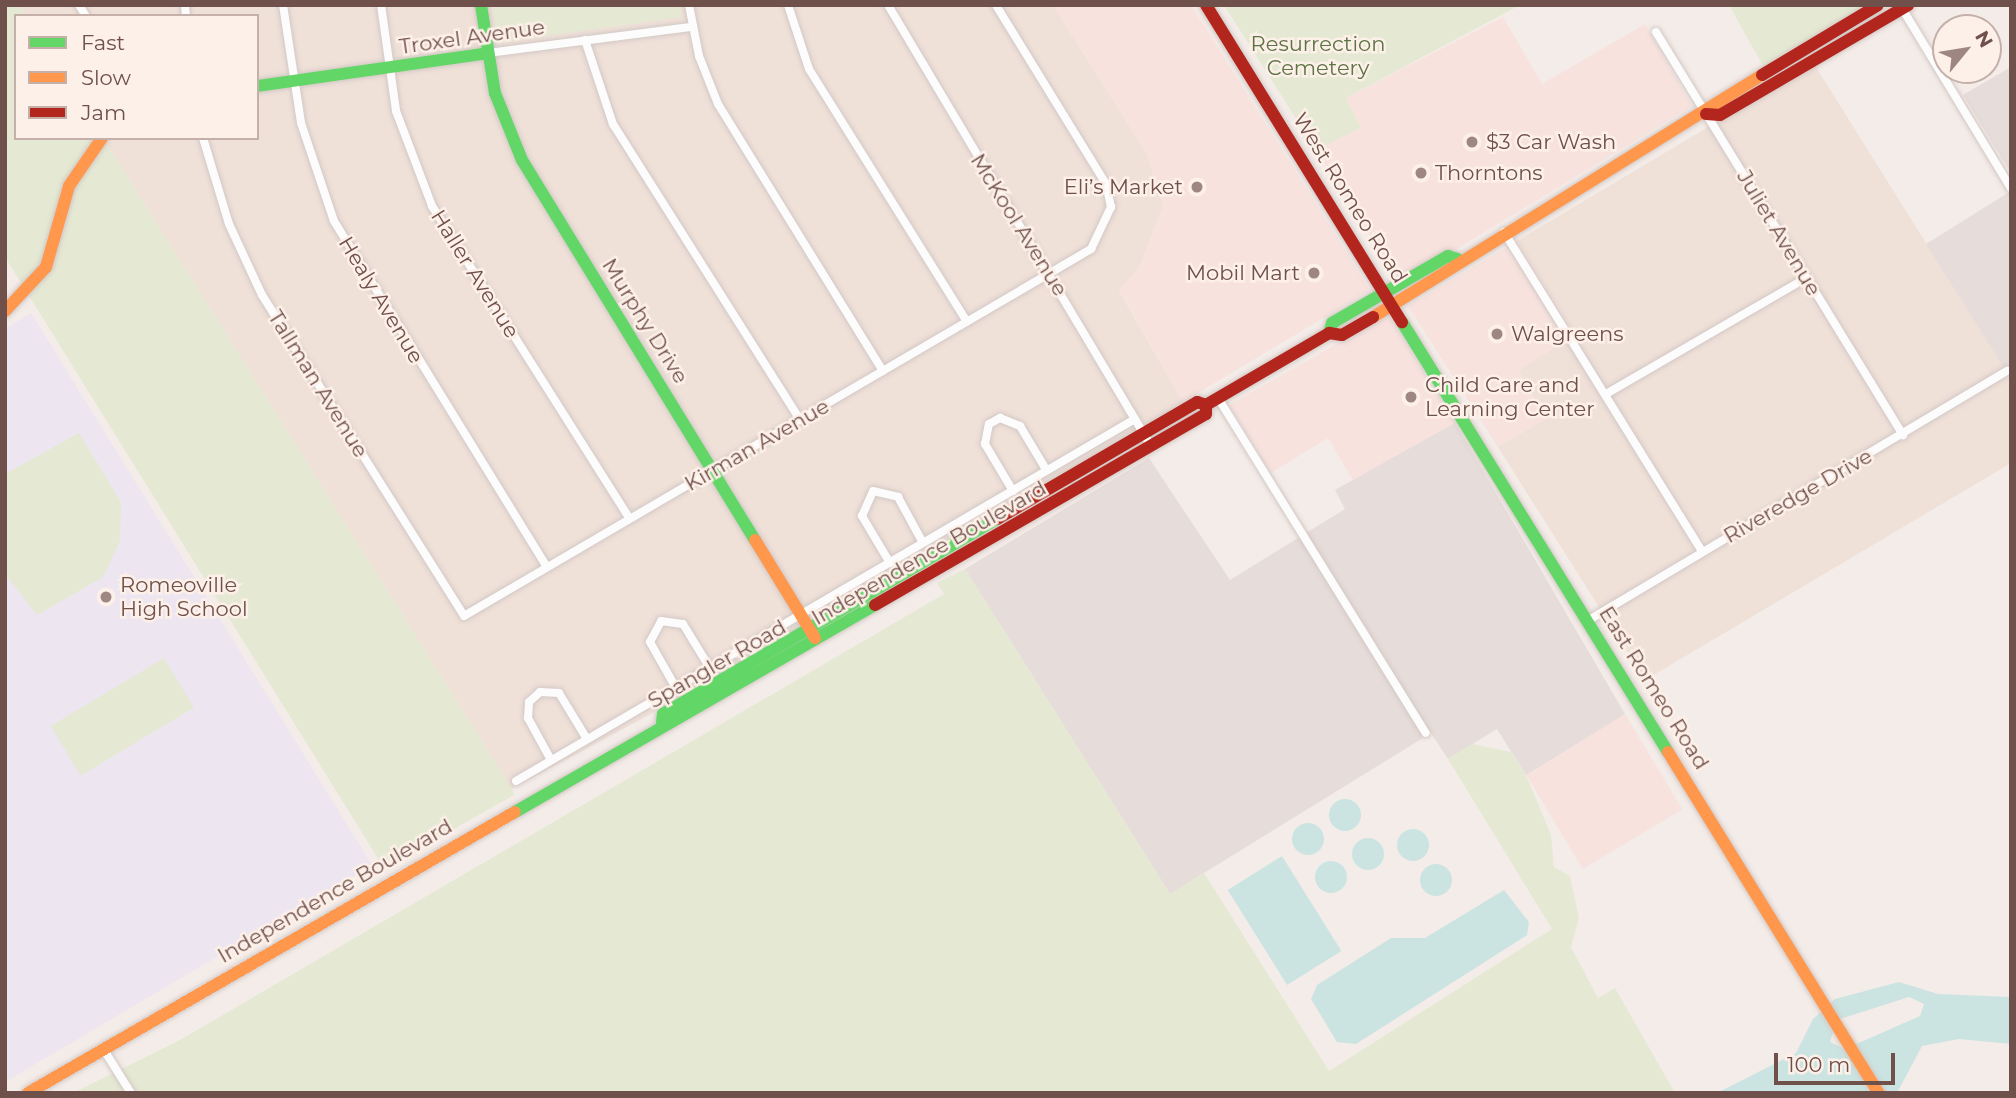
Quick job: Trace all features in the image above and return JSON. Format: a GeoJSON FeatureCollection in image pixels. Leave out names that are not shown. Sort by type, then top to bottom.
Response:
{"type":"FeatureCollection","features":[{"type":"Feature","properties":{"kind":"main road","name":"Murphy Drive"},"geometry":{"type":"LineString","coordinates":[[481,5],[488,54],[502,115],[522,160],[716,469],[817,641]]}},
{"type":"Feature","properties":{"kind":"main road","name":"West Romeo Road"},"geometry":{"type":"LineString","coordinates":[[1206,5],[1394,305]]}},
{"type":"Feature","properties":{"kind":"main road","name":"Independence Boulevard"},"geometry":{"type":"LineString","coordinates":[[662,723],[663,714],[1197,402],[1212,401],[1329,333],[1342,335],[1455,269],[1458,259],[1706,114],[1712,102],[1878,5]]}},
{"type":"Feature","properties":{"kind":"main road","name":"Independence Boulevard"},"geometry":{"type":"LineString","coordinates":[[1706,114],[1720,115],[1904,6]]}},
{"type":"Feature","properties":{"kind":"main road","name":"Troxel Avenue"},"geometry":{"type":"LineString","coordinates":[[259,86],[488,54]]}},
{"type":"Feature","properties":{"kind":"main road"},"geometry":{"type":"LineString","coordinates":[[5,311],[46,267],[72,178],[100,140]]}},
{"type":"Feature","properties":{"kind":"main road","name":"Independence Boulevard"},"geometry":{"type":"LineString","coordinates":[[1329,333],[1332,323],[1448,256],[1458,259]]}},
{"type":"Feature","properties":{"kind":"main road","name":"East Romeo Road"},"geometry":{"type":"LineString","coordinates":[[1394,305],[1879,1093]]}},
{"type":"Feature","properties":{"kind":"main road","name":"Independence Boulevard"},"geometry":{"type":"LineString","coordinates":[[28,1093],[662,723],[671,726],[1206,414],[1212,401]]}},
{"type":"Feature","properties":{"kind":"street","name":"Healy Avenue"},"geometry":{"type":"LineString","coordinates":[[283,5],[293,81],[313,168],[349,251],[547,567]]}},
{"type":"Feature","properties":{"kind":"street","name":"Haller Avenue"},"geometry":{"type":"LineString","coordinates":[[381,5],[390,68],[406,143],[432,206],[630,519]]}},
{"type":"Feature","properties":{"kind":"street"},"geometry":{"type":"LineString","coordinates":[[689,5],[692,27],[718,104],[883,371]]}},
{"type":"Feature","properties":{"kind":"street"},"geometry":{"type":"LineString","coordinates":[[788,5],[809,69],[967,322]]}},
{"type":"Feature","properties":{"kind":"street","name":"McKool Avenue"},"geometry":{"type":"LineString","coordinates":[[888,5],[1051,274],[1151,446]]}},
{"type":"Feature","properties":{"kind":"street","name":"Kirman Avenue"},"geometry":{"type":"LineString","coordinates":[[464,616],[1091,249],[1104,231],[1111,207],[1106,184],[996,5]]}},
{"type":"Feature","properties":{"kind":"street"},"geometry":{"type":"LineString","coordinates":[[1904,6],[2011,188]]}},
{"type":"Feature","properties":{"kind":"street","name":"Troxel Avenue"},"geometry":{"type":"LineString","coordinates":[[488,54],[692,27]]}},
{"type":"Feature","properties":{"kind":"street","name":"Juliet Avenue"},"geometry":{"type":"LineString","coordinates":[[1656,32],[1903,435]]}},
{"type":"Feature","properties":{"kind":"street"},"geometry":{"type":"LineString","coordinates":[[585,40],[613,124],[800,420]]}},
{"type":"Feature","properties":{"kind":"street","name":"Tallman Avenue"},"geometry":{"type":"LineString","coordinates":[[204,140],[232,230],[262,295],[464,616]]}},
{"type":"Feature","properties":{"kind":"street"},"geometry":{"type":"LineString","coordinates":[[1504,232],[1702,551]]}},
{"type":"Feature","properties":{"kind":"street"},"geometry":{"type":"LineString","coordinates":[[1606,394],[1806,278]]}},
{"type":"Feature","properties":{"kind":"street","name":"Riveredge Drive"},"geometry":{"type":"LineString","coordinates":[[1589,620],[2007,371]]}},
{"type":"Feature","properties":{"kind":"street"},"geometry":{"type":"LineString","coordinates":[[1212,401],[1426,733]]}},
{"type":"Feature","properties":{"kind":"street"},"geometry":{"type":"LineString","coordinates":[[1013,491],[985,444],[989,424],[1000,418],[1020,426],[1046,471]]}},
{"type":"Feature","properties":{"kind":"street","name":"Spangler Road"},"geometry":{"type":"LineString","coordinates":[[516,781],[1135,419]]}},
{"type":"Feature","properties":{"kind":"street"},"geometry":{"type":"LineString","coordinates":[[890,563],[862,516],[873,491],[898,497],[923,543]]}},
{"type":"Feature","properties":{"kind":"street"},"geometry":{"type":"LineString","coordinates":[[676,688],[650,642],[661,621],[683,624],[710,668]]}},
{"type":"Feature","properties":{"kind":"street"},"geometry":{"type":"LineString","coordinates":[[551,760],[528,718],[529,702],[540,692],[559,693],[587,739]]}},
{"type":"Feature","properties":{"kind":"street"},"geometry":{"type":"LineString","coordinates":[[103,1050],[131,1093]]}},
{"type":"Feature","properties":{"kind":"shaded area"},"geometry":{"type":"Polygon","coordinates":[[[19,5],[1053,5],[1147,154],[1163,206],[1140,266],[1119,291],[1183,402],[671,703],[512,789],[104,140],[259,140],[259,14],[25,14],[19,5]]]}},
{"type":"Feature","properties":{"kind":"shaded area"},"geometry":{"type":"Polygon","coordinates":[[[1053,5],[1191,5],[1370,290],[1183,402],[1119,290],[1140,266],[1163,206],[1147,154],[1053,5]]]}},
{"type":"Feature","properties":{"kind":"shaded area"},"geometry":{"type":"Polygon","coordinates":[[[1503,17],[1542,84],[1645,24],[1692,106],[1412,276],[1394,274],[1316,150],[1361,128],[1346,98],[1503,17]]]}},
{"type":"Feature","properties":{"kind":"shaded area"},"geometry":{"type":"Polygon","coordinates":[[[1814,64],[2011,379],[2011,463],[1645,680],[1498,447],[1546,418],[1518,370],[1575,335],[1517,241],[1814,64]]]}},
{"type":"Feature","properties":{"kind":"shaded area"},"geometry":{"type":"Polygon","coordinates":[[[2011,67],[2011,173],[1963,95],[1982,84],[2002,84],[2002,72],[2011,67]]]}},
{"type":"Feature","properties":{"kind":"shaded area"},"geometry":{"type":"Polygon","coordinates":[[[2011,191],[2011,379],[1926,244],[2011,191]]]}},
{"type":"Feature","properties":{"kind":"shaded area"},"geometry":{"type":"Polygon","coordinates":[[[1517,241],[1575,335],[1518,370],[1546,419],[1498,447],[1408,306],[1517,241]]]}},
{"type":"Feature","properties":{"kind":"shaded area","name":"Romeoville High School"},"geometry":{"type":"Polygon","coordinates":[[[31,313],[372,865],[5,1082],[5,329],[31,313]]]}},
{"type":"Feature","properties":{"kind":"shaded area"},"geometry":{"type":"Polygon","coordinates":[[[1388,315],[1455,423],[1354,482],[1328,438],[1271,473],[1229,405],[1388,315]]]}},
{"type":"Feature","properties":{"kind":"shaded area"},"geometry":{"type":"Polygon","coordinates":[[[1455,423],[1625,714],[1526,775],[1497,729],[1448,759],[1431,733],[1170,894],[965,569],[1149,458],[1230,580],[1345,509],[1335,490],[1455,423]]]}},
{"type":"Feature","properties":{"kind":"shaded area"},"geometry":{"type":"Polygon","coordinates":[[[1625,714],[1682,809],[1583,869],[1526,774],[1625,714]]]}},
{"type":"Feature","properties":{"kind":"green space"},"geometry":{"type":"Polygon","coordinates":[[[5,5],[19,5],[25,14],[14,14],[14,140],[104,140],[514,795],[399,860],[379,860],[5,257],[5,5]]]}},
{"type":"Feature","properties":{"kind":"green space"},"geometry":{"type":"Polygon","coordinates":[[[492,5],[680,5],[682,17],[497,43],[492,5]]]}},
{"type":"Feature","properties":{"kind":"green space","name":"Resurrection Cemetery"},"geometry":{"type":"Polygon","coordinates":[[[1224,5],[1520,5],[1346,98],[1361,128],[1316,150],[1224,5]]]}},
{"type":"Feature","properties":{"kind":"green space"},"geometry":{"type":"Polygon","coordinates":[[[1729,5],[1867,5],[1763,66],[1729,5]]]}},
{"type":"Feature","properties":{"kind":"green space"},"geometry":{"type":"Polygon","coordinates":[[[79,433],[121,502],[120,541],[103,577],[37,615],[5,574],[5,474],[79,433]]]}},
{"type":"Feature","properties":{"kind":"green space"},"geometry":{"type":"Polygon","coordinates":[[[965,569],[1170,894],[1204,873],[1329,1071],[1552,929],[1448,759],[1472,744],[1511,752],[1526,775],[1551,835],[1554,867],[1570,876],[1579,918],[1571,947],[1598,998],[1615,988],[1675,1093],[73,1093],[180,1040],[944,594],[937,583],[965,569]]]}},
{"type":"Feature","properties":{"kind":"green space"},"geometry":{"type":"Polygon","coordinates":[[[164,658],[194,708],[81,776],[51,726],[164,658]]]}},
{"type":"Feature","properties":{"kind":"water"},"geometry":{"type":"Polygon","coordinates":[[[1345,799],[1356,804],[1361,815],[1356,826],[1345,831],[1334,826],[1329,815],[1334,804],[1345,799]]]}},
{"type":"Feature","properties":{"kind":"water"},"geometry":{"type":"Polygon","coordinates":[[[1308,823],[1319,828],[1324,839],[1319,850],[1308,855],[1297,850],[1292,839],[1297,828],[1308,823]]]}},
{"type":"Feature","properties":{"kind":"water"},"geometry":{"type":"Polygon","coordinates":[[[1413,829],[1424,834],[1429,845],[1424,856],[1413,861],[1402,856],[1397,845],[1402,834],[1413,829]]]}},
{"type":"Feature","properties":{"kind":"water"},"geometry":{"type":"Polygon","coordinates":[[[1368,838],[1379,843],[1384,854],[1379,865],[1368,870],[1357,865],[1352,854],[1357,843],[1368,838]]]}},
{"type":"Feature","properties":{"kind":"water"},"geometry":{"type":"Polygon","coordinates":[[[1282,856],[1341,951],[1287,985],[1228,890],[1282,856]]]}},
{"type":"Feature","properties":{"kind":"water"},"geometry":{"type":"Polygon","coordinates":[[[1331,861],[1342,866],[1347,877],[1342,888],[1331,893],[1320,888],[1315,877],[1320,866],[1331,861]]]}},
{"type":"Feature","properties":{"kind":"water"},"geometry":{"type":"Polygon","coordinates":[[[1436,864],[1447,869],[1452,880],[1447,891],[1436,896],[1425,891],[1420,880],[1425,869],[1436,864]]]}},
{"type":"Feature","properties":{"kind":"water"},"geometry":{"type":"Polygon","coordinates":[[[1504,890],[1529,922],[1527,935],[1356,1044],[1337,1042],[1311,999],[1317,985],[1391,938],[1425,938],[1504,890]]]}},
{"type":"Feature","properties":{"kind":"water"},"geometry":{"type":"Polygon","coordinates":[[[1899,982],[1938,994],[2011,997],[2011,1044],[1959,1039],[1922,1046],[1897,1093],[1717,1093],[1796,1053],[1813,1019],[1835,999],[1899,982]],[[1909,997],[1837,1020],[1830,1042],[1845,1049],[1920,1016],[1924,1004],[1909,997]]]}},
{"type":"Feature","properties":{"kind":"traffic: fast"},"geometry":{"type":"LineString","coordinates":[[481,5],[495,93],[522,160],[755,540]]}},
{"type":"Feature","properties":{"kind":"traffic: fast"},"geometry":{"type":"LineString","coordinates":[[259,86],[488,53]]}},
{"type":"Feature","properties":{"kind":"traffic: fast"},"geometry":{"type":"LineString","coordinates":[[1329,333],[1332,323],[1448,256],[1458,259]]}},
{"type":"Feature","properties":{"kind":"traffic: fast"},"geometry":{"type":"LineString","coordinates":[[1402,322],[1668,752]]}},
{"type":"Feature","properties":{"kind":"traffic: fast"},"geometry":{"type":"LineString","coordinates":[[662,723],[663,714],[997,519]]}},
{"type":"Feature","properties":{"kind":"traffic: fast"},"geometry":{"type":"LineString","coordinates":[[515,812],[875,605]]}},
{"type":"Feature","properties":{"kind":"traffic: slow"},"geometry":{"type":"LineString","coordinates":[[1373,317],[1762,75]]}},
{"type":"Feature","properties":{"kind":"traffic: slow"},"geometry":{"type":"LineString","coordinates":[[5,311],[46,267],[69,186],[101,140]]}},
{"type":"Feature","properties":{"kind":"traffic: slow"},"geometry":{"type":"LineString","coordinates":[[755,540],[815,638]]}},
{"type":"Feature","properties":{"kind":"traffic: slow"},"geometry":{"type":"LineString","coordinates":[[1668,752],[1879,1093]]}},
{"type":"Feature","properties":{"kind":"traffic: slow"},"geometry":{"type":"LineString","coordinates":[[28,1093],[515,812]]}},
{"type":"Feature","properties":{"kind":"traffic: jam"},"geometry":{"type":"LineString","coordinates":[[1206,5],[1402,322]]}},
{"type":"Feature","properties":{"kind":"traffic: jam"},"geometry":{"type":"LineString","coordinates":[[1762,75],[1878,5]]}},
{"type":"Feature","properties":{"kind":"traffic: jam"},"geometry":{"type":"LineString","coordinates":[[1706,114],[1720,115],[1908,5]]}},
{"type":"Feature","properties":{"kind":"traffic: jam"},"geometry":{"type":"LineString","coordinates":[[997,519],[1197,402],[1206,405],[1329,333],[1342,335],[1373,317]]}},
{"type":"Feature","properties":{"kind":"traffic: jam"},"geometry":{"type":"LineString","coordinates":[[875,605],[1206,414],[1206,405]]}},
{"type":"Feature","properties":{"kind":"place","name":"$3 Car Wash"},"geometry":{"type":"Point","coordinates":[1472,142]}},
{"type":"Feature","properties":{"kind":"place","name":"Thorntons"},"geometry":{"type":"Point","coordinates":[1421,173]}},
{"type":"Feature","properties":{"kind":"place","name":"Eli’s Market"},"geometry":{"type":"Point","coordinates":[1197,187]}},
{"type":"Feature","properties":{"kind":"place","name":"Mobil Mart"},"geometry":{"type":"Point","coordinates":[1314,273]}},
{"type":"Feature","properties":{"kind":"place","name":"Walgreens"},"geometry":{"type":"Point","coordinates":[1497,334]}},
{"type":"Feature","properties":{"kind":"place","name":"Child Care and Learning Center"},"geometry":{"type":"Point","coordinates":[1411,397]}},
{"type":"Feature","properties":{"kind":"place","name":"Romeoville High School"},"geometry":{"type":"Point","coordinates":[106,597]}}]}
